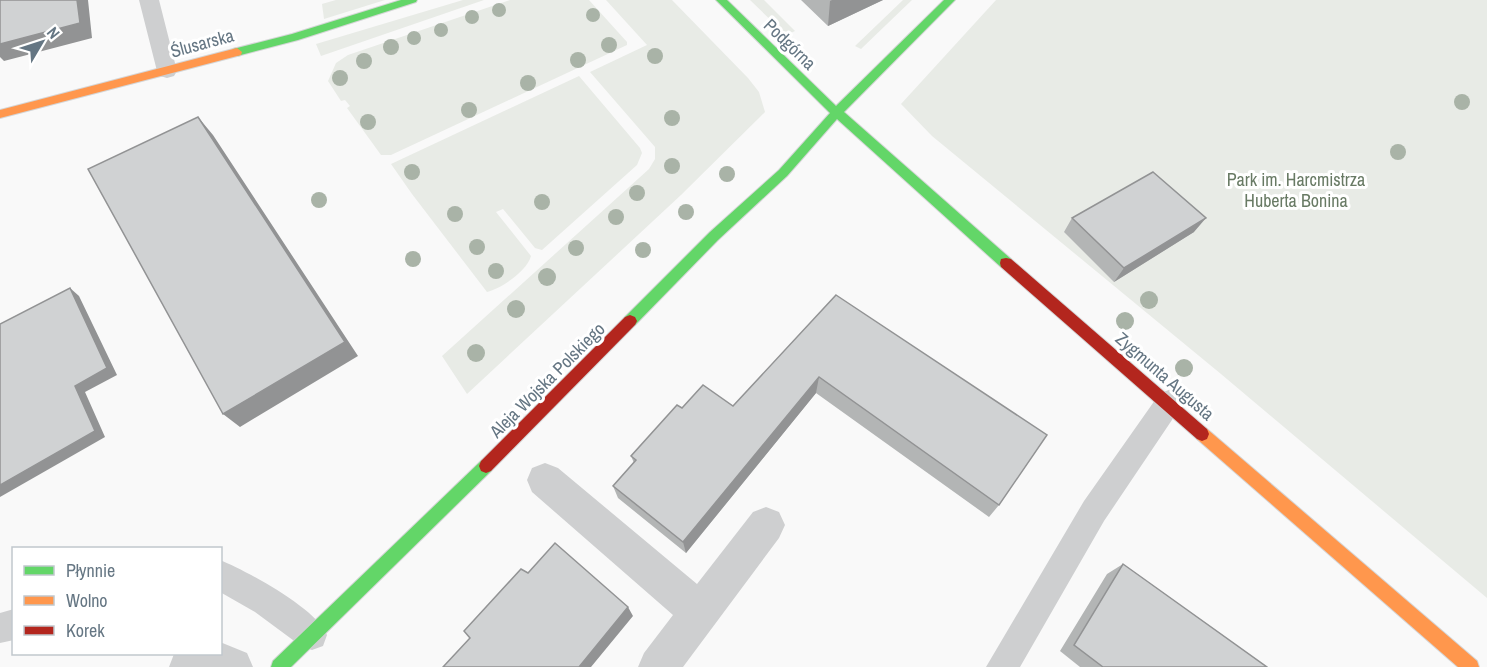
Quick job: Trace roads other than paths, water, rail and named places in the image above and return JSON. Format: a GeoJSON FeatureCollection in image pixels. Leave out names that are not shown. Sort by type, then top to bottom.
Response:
{"type":"FeatureCollection","features":[{"type":"Feature","properties":{"kind":"street","name":"Ślusarska"},"geometry":{"type":"LineString","coordinates":[[0,114],[294,36],[412,0]]}},
{"type":"Feature","properties":{"kind":"street","name":"Podgórna"},"geometry":{"type":"LineString","coordinates":[[721,0],[836,113]]}},
{"type":"Feature","properties":{"kind":"street","name":"Aleja Wojska Polskiego"},"geometry":{"type":"LineString","coordinates":[[279,667],[438,515],[714,236],[783,173],[836,113],[950,0]]}},
{"type":"Feature","properties":{"kind":"street","name":"Zygmunta Augusta"},"geometry":{"type":"LineString","coordinates":[[836,113],[1471,667]]}},
{"type":"Feature","properties":{"kind":"street"},"geometry":{"type":"LineString","coordinates":[[545,480],[700,613]]}},
{"type":"Feature","properties":{"kind":"street"},"geometry":{"type":"LineString","coordinates":[[658,667],[766,525]]}},
{"type":"Feature","properties":{"kind":"street"},"geometry":{"type":"LineString","coordinates":[[189,667],[204,661],[228,663],[233,667]]}},
{"type":"Feature","properties":{"kind":"lane"},"geometry":{"type":"LineString","coordinates":[[149,0],[167,71]]}},
{"type":"Feature","properties":{"kind":"lane"},"geometry":{"type":"LineString","coordinates":[[1002,667],[1094,511],[1169,402]]}},
{"type":"Feature","properties":{"kind":"lane"},"geometry":{"type":"LineString","coordinates":[[222,576],[266,601],[312,634]]}},
{"type":"Feature","properties":{"kind":"park label","name":"Park im. Harcmistrza Huberta Bonina"},"geometry":{"type":"Point","coordinates":[1296,189]}}]}
